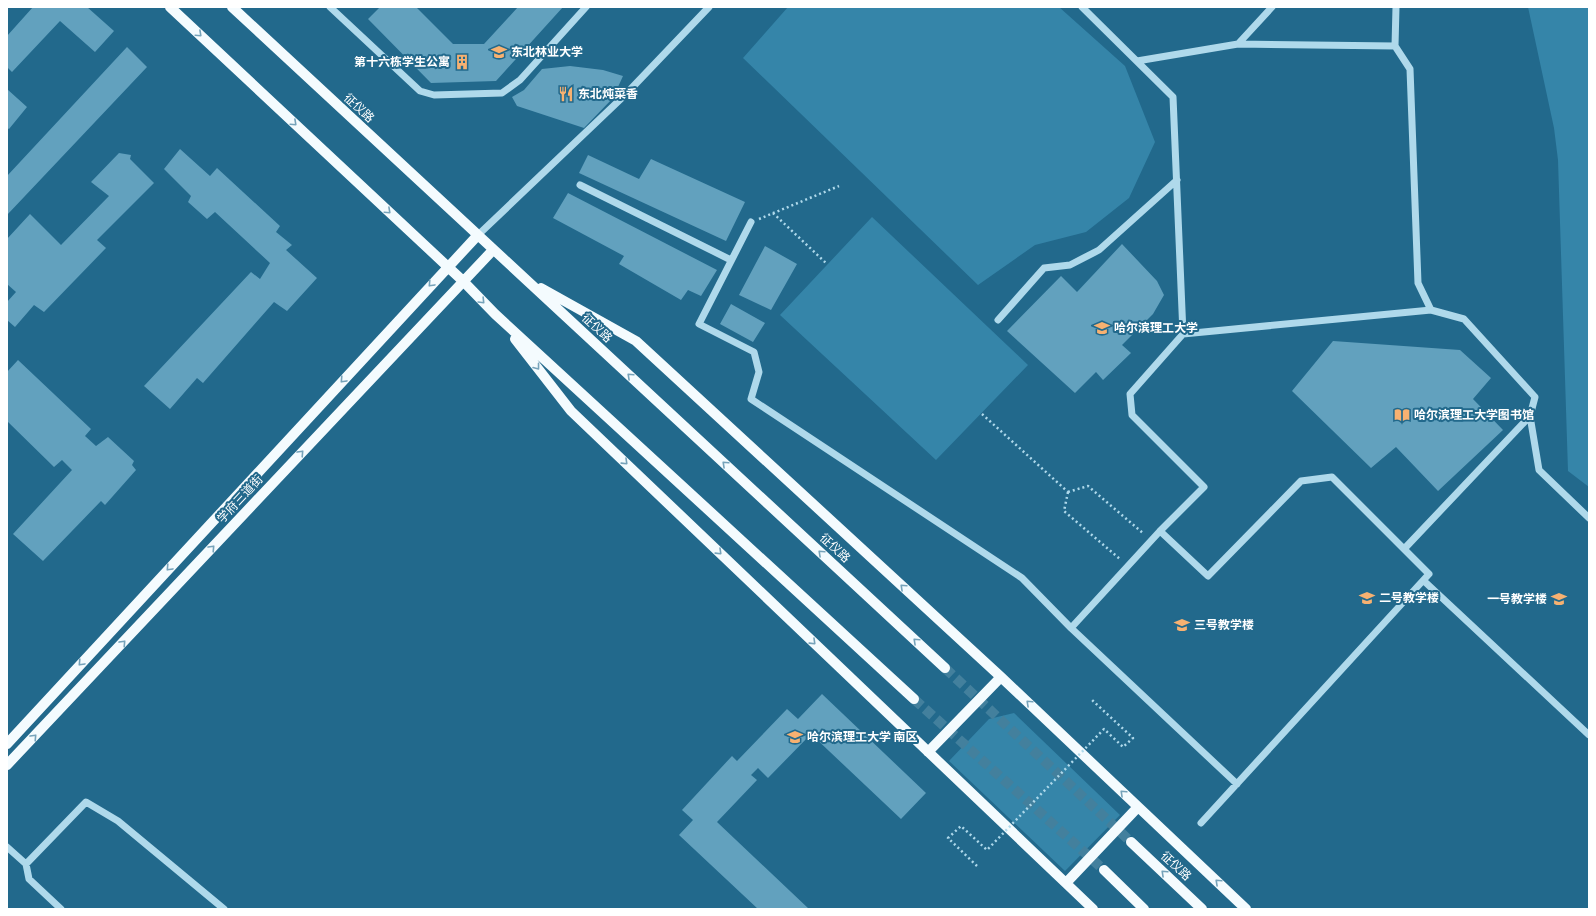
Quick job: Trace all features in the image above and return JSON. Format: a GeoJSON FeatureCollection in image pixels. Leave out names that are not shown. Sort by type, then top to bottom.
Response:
{"type":"FeatureCollection","features":[{"type":"Feature","properties":{"kind":"main road"},"geometry":{"type":"LineString","coordinates":[[170,7],[463,281],[495,314],[914,699]]}},
{"type":"Feature","properties":{"kind":"main road","name":"征仪路"},"geometry":{"type":"LineString","coordinates":[[232,7],[477,236],[527,280],[945,668]]}},
{"type":"Feature","properties":{"kind":"main road","name":"学府三道街"},"geometry":{"type":"LineString","coordinates":[[7,744],[477,236]]}},
{"type":"Feature","properties":{"kind":"main road","name":"学府三道街"},"geometry":{"type":"LineString","coordinates":[[7,765],[493,250]]}},
{"type":"Feature","properties":{"kind":"main road"},"geometry":{"type":"LineString","coordinates":[[527,280],[636,341],[1001,677],[1246,909]]}},
{"type":"Feature","properties":{"kind":"main road"},"geometry":{"type":"LineString","coordinates":[[495,314],[572,410],[1093,909]]}},
{"type":"Feature","properties":{"kind":"main road"},"geometry":{"type":"LineString","coordinates":[[928,752],[1001,677]]}},
{"type":"Feature","properties":{"kind":"main road"},"geometry":{"type":"LineString","coordinates":[[1066,884],[1138,807]]}},
{"type":"Feature","properties":{"kind":"main road","name":"征仪路"},"geometry":{"type":"LineString","coordinates":[[1131,842],[1202,909]]}},
{"type":"Feature","properties":{"kind":"main road"},"geometry":{"type":"LineString","coordinates":[[1104,870],[1144,909]]}},
{"type":"Feature","properties":{"kind":"street"},"geometry":{"type":"LineString","coordinates":[[330,7],[420,91],[434,95],[502,93],[520,80],[586,7]]}},
{"type":"Feature","properties":{"kind":"street"},"geometry":{"type":"LineString","coordinates":[[477,236],[626,94],[709,7]]}},
{"type":"Feature","properties":{"kind":"street"},"geometry":{"type":"LineString","coordinates":[[1082,7],[1173,97],[1183,334]]}},
{"type":"Feature","properties":{"kind":"street"},"geometry":{"type":"LineString","coordinates":[[1238,44],[1272,7]]}},
{"type":"Feature","properties":{"kind":"street"},"geometry":{"type":"LineString","coordinates":[[1396,7],[1395,46],[1410,70],[1418,283],[1431,310]]}},
{"type":"Feature","properties":{"kind":"street"},"geometry":{"type":"LineString","coordinates":[[1137,61],[1238,44],[1395,46]]}},
{"type":"Feature","properties":{"kind":"street"},"geometry":{"type":"LineString","coordinates":[[998,320],[1044,268],[1070,265],[1099,250],[1177,180]]}},
{"type":"Feature","properties":{"kind":"street"},"geometry":{"type":"LineString","coordinates":[[580,185],[731,260]]}},
{"type":"Feature","properties":{"kind":"street"},"geometry":{"type":"LineString","coordinates":[[751,222],[699,324],[754,352],[760,372],[751,399],[1022,578],[1072,628],[1237,784]]}},
{"type":"Feature","properties":{"kind":"street"},"geometry":{"type":"LineString","coordinates":[[1072,628],[1160,531],[1204,486],[1132,415],[1130,394],[1183,334],[1431,310],[1464,319],[1535,397],[1530,416],[1539,470],[1589,518]]}},
{"type":"Feature","properties":{"kind":"street"},"geometry":{"type":"LineString","coordinates":[[1405,548],[1530,416]]}},
{"type":"Feature","properties":{"kind":"street"},"geometry":{"type":"LineString","coordinates":[[1160,531],[1208,576],[1301,481],[1332,477],[1405,548],[1429,574],[1200,823]]}},
{"type":"Feature","properties":{"kind":"street"},"geometry":{"type":"LineString","coordinates":[[1424,580],[1589,735]]}},
{"type":"Feature","properties":{"kind":"street"},"geometry":{"type":"LineString","coordinates":[[26,864],[86,802],[118,821],[224,909]]}},
{"type":"Feature","properties":{"kind":"street"},"geometry":{"type":"LineString","coordinates":[[7,847],[26,864],[29,879],[61,909]]}},
{"type":"Feature","properties":{"kind":"path"},"geometry":{"type":"LineString","coordinates":[[751,222],[839,186]]}},
{"type":"Feature","properties":{"kind":"path"},"geometry":{"type":"LineString","coordinates":[[773,213],[827,264]]}},
{"type":"Feature","properties":{"kind":"path"},"geometry":{"type":"LineString","coordinates":[[982,414],[1068,492]]}},
{"type":"Feature","properties":{"kind":"path"},"geometry":{"type":"LineString","coordinates":[[1068,492],[1088,486],[1151,541]]}},
{"type":"Feature","properties":{"kind":"path"},"geometry":{"type":"LineString","coordinates":[[1068,492],[1064,511],[1128,566]]}},
{"type":"Feature","properties":{"kind":"path"},"geometry":{"type":"LineString","coordinates":[[977,866],[948,838],[961,826],[987,850],[1104,729],[1123,747],[1133,738],[1092,700]]}},
{"type":"Feature","properties":{"kind":"shaded area"},"geometry":{"type":"Polygon","coordinates":[[[788,7],[1059,7],[1125,66],[1155,142],[1129,198],[1086,232],[1035,245],[978,285],[743,58],[788,7]]]}},
{"type":"Feature","properties":{"kind":"shaded area"},"geometry":{"type":"Polygon","coordinates":[[[1528,7],[1589,7],[1589,487],[1568,471],[1558,160],[1554,128],[1528,7]]]}},
{"type":"Feature","properties":{"kind":"shaded area"},"geometry":{"type":"Polygon","coordinates":[[[872,217],[1028,365],[936,460],[780,315],[872,217]]]}},
{"type":"Feature","properties":{"kind":"shaded area"},"geometry":{"type":"Polygon","coordinates":[[[1014,713],[1120,815],[1065,871],[949,761],[989,719],[1014,713]]]}},
{"type":"Feature","properties":{"kind":"building"},"geometry":{"type":"Polygon","coordinates":[[[33,7],[87,7],[114,31],[95,52],[60,21],[12,72],[7,67],[7,36],[33,7]]]}},
{"type":"Feature","properties":{"kind":"building","name":"第十六栋学生公寓"},"geometry":{"type":"Polygon","coordinates":[[[380,7],[416,7],[453,44],[484,44],[518,7],[563,7],[496,81],[431,83],[368,19],[380,7]]]}},
{"type":"Feature","properties":{"kind":"building"},"geometry":{"type":"Polygon","coordinates":[[[127,47],[147,67],[7,215],[7,176],[127,47]]]}},
{"type":"Feature","properties":{"kind":"building","name":"东北炖菜香"},"geometry":{"type":"Polygon","coordinates":[[[570,66],[603,70],[623,76],[613,98],[584,128],[517,106],[512,97],[524,90],[542,69],[570,66]]]}},
{"type":"Feature","properties":{"kind":"building"},"geometry":{"type":"Polygon","coordinates":[[[7,89],[27,107],[9,129],[7,128],[7,89]]]}},
{"type":"Feature","properties":{"kind":"building"},"geometry":{"type":"Polygon","coordinates":[[[180,149],[210,176],[217,168],[280,226],[276,232],[292,245],[286,250],[317,278],[287,311],[274,302],[203,383],[197,378],[170,409],[144,386],[251,272],[260,279],[270,263],[215,212],[207,219],[188,202],[191,196],[164,169],[180,149]]]}},
{"type":"Feature","properties":{"kind":"building"},"geometry":{"type":"Polygon","coordinates":[[[119,153],[131,155],[130,159],[154,183],[97,240],[106,248],[44,312],[34,305],[15,327],[7,320],[7,302],[16,292],[7,284],[7,239],[30,214],[61,245],[109,196],[91,182],[119,153]]]}},
{"type":"Feature","properties":{"kind":"building"},"geometry":{"type":"Polygon","coordinates":[[[588,155],[639,179],[651,159],[745,202],[726,241],[579,173],[588,155]]]}},
{"type":"Feature","properties":{"kind":"building"},"geometry":{"type":"Polygon","coordinates":[[[568,193],[717,270],[701,296],[688,290],[681,300],[619,264],[624,256],[553,218],[568,193]]]}},
{"type":"Feature","properties":{"kind":"building"},"geometry":{"type":"Polygon","coordinates":[[[1122,244],[1157,281],[1164,295],[1153,314],[1122,345],[1131,353],[1103,380],[1096,372],[1075,393],[1007,331],[1061,276],[1077,292],[1122,244]]]}},
{"type":"Feature","properties":{"kind":"building"},"geometry":{"type":"Polygon","coordinates":[[[765,246],[797,264],[771,310],[739,295],[765,246]]]}},
{"type":"Feature","properties":{"kind":"building"},"geometry":{"type":"Polygon","coordinates":[[[731,304],[765,323],[753,342],[720,324],[731,304]]]}},
{"type":"Feature","properties":{"kind":"building","name":"哈尔滨理工大学图书馆"},"geometry":{"type":"Polygon","coordinates":[[[1333,341],[1460,350],[1491,378],[1473,399],[1503,430],[1438,491],[1396,447],[1371,468],[1292,391],[1333,341]]]}},
{"type":"Feature","properties":{"kind":"building"},"geometry":{"type":"Polygon","coordinates":[[[18,360],[91,429],[85,436],[96,446],[108,437],[134,461],[132,465],[136,470],[105,505],[101,501],[43,561],[13,534],[72,470],[62,460],[54,467],[7,421],[7,372],[18,360]]]}},
{"type":"Feature","properties":{"kind":"building"},"geometry":{"type":"Polygon","coordinates":[[[822,694],[926,793],[901,819],[811,734],[768,778],[758,768],[751,775],[757,780],[717,822],[809,909],[758,909],[679,835],[693,820],[682,810],[732,756],[737,761],[787,709],[798,719],[822,694]]]}},
{"type":"Feature","properties":{"kind":"tunnel"},"geometry":{"type":"LineString","coordinates":[[945,668],[1131,842]]}},
{"type":"Feature","properties":{"kind":"tunnel"},"geometry":{"type":"LineString","coordinates":[[914,699],[1104,870]]}},
{"type":"Feature","properties":{"kind":"place","name":"东北林业大学"},"geometry":{"type":"Point","coordinates":[499,52]}},
{"type":"Feature","properties":{"kind":"place","name":"第十六栋学生公寓"},"geometry":{"type":"Point","coordinates":[462,62]}},
{"type":"Feature","properties":{"kind":"place","name":"东北炖菜香"},"geometry":{"type":"Point","coordinates":[566,94]}},
{"type":"Feature","properties":{"kind":"place","name":"哈尔滨理工大学"},"geometry":{"type":"Point","coordinates":[1102,328]}},
{"type":"Feature","properties":{"kind":"place","name":"哈尔滨理工大学图书馆"},"geometry":{"type":"Point","coordinates":[1402,415]}},
{"type":"Feature","properties":{"kind":"place","name":"二号教学楼"},"geometry":{"type":"Point","coordinates":[1367,598]}},
{"type":"Feature","properties":{"kind":"place","name":"一号教学楼"},"geometry":{"type":"Point","coordinates":[1559,599]}},
{"type":"Feature","properties":{"kind":"place","name":"三号教学楼"},"geometry":{"type":"Point","coordinates":[1182,625]}},
{"type":"Feature","properties":{"kind":"place","name":"哈尔滨理工大学 南区"},"geometry":{"type":"Point","coordinates":[795,737]}}]}
